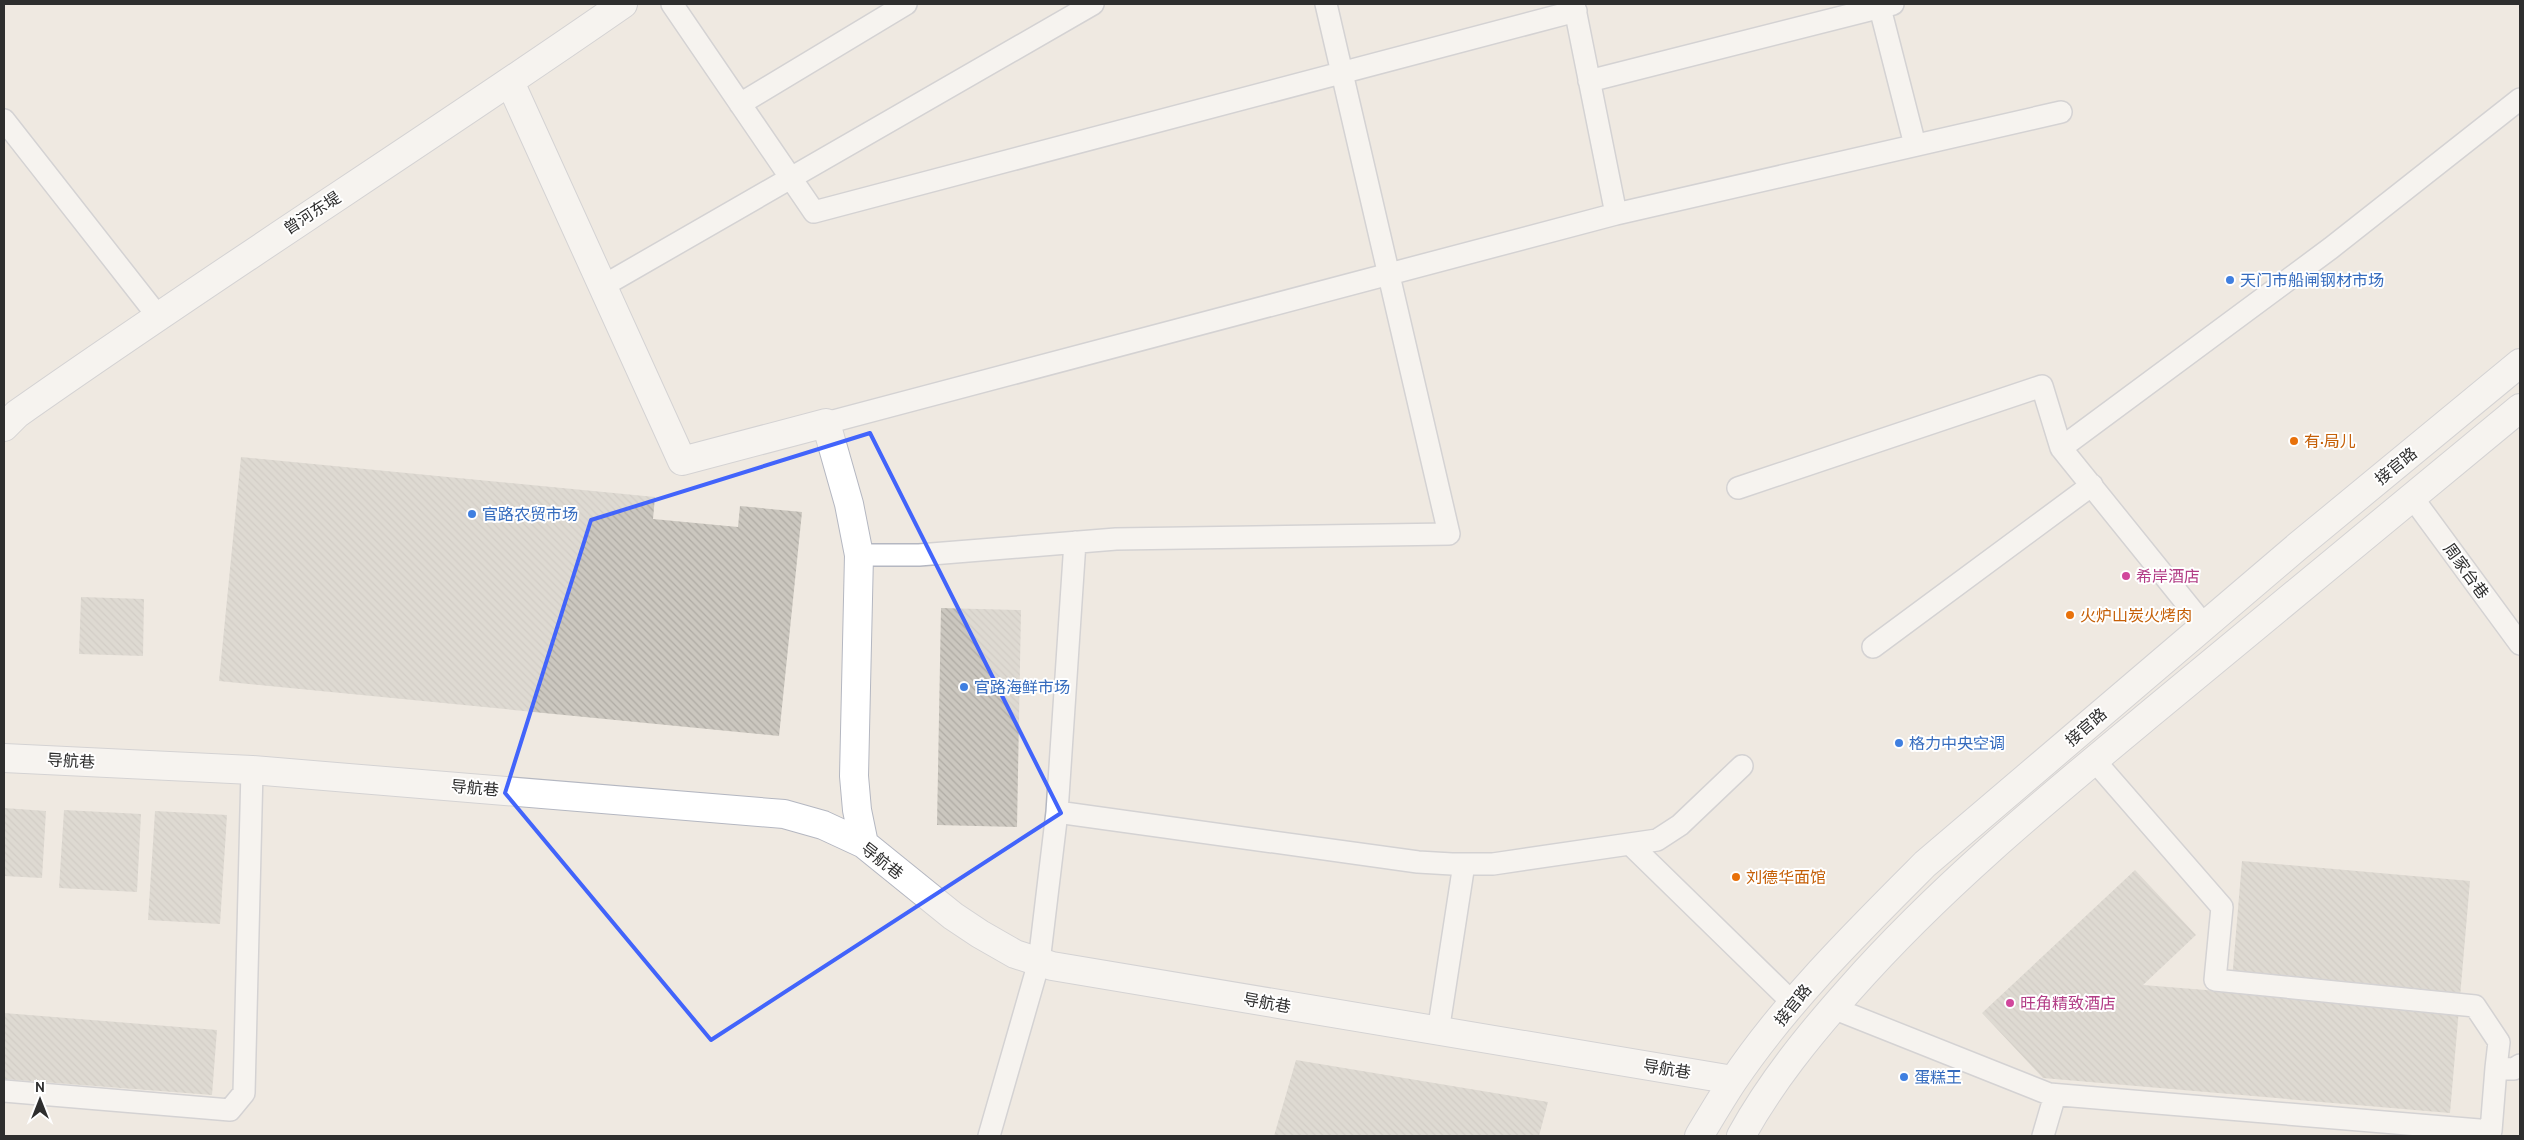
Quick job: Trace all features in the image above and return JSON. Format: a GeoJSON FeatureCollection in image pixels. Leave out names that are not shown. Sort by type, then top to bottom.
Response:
{"type":"FeatureCollection","features":[{"type":"Feature","properties":{"kind":"street","name":"曾河东堤"},"geometry":{"type":"LineString","coordinates":[[4,427],[17,414],[157,315],[510,82],[622,4]]}},
{"type":"Feature","properties":{"kind":"street"},"geometry":{"type":"LineString","coordinates":[[510,82],[682,461],[826,423],[849,504],[858,555],[854,776],[857,810],[864,844]]}},
{"type":"Feature","properties":{"kind":"street","name":"接官路"},"geometry":{"type":"LineString","coordinates":[[1699,1136],[1734,1080],[1793,1003],[1869,920],[1925,864],[2204,626],[2520,363]]}},
{"type":"Feature","properties":{"kind":"street","name":"接官路"},"geometry":{"type":"LineString","coordinates":[[1741,1136],[1780,1075],[1833,1008],[1888,946],[1932,902],[2094,760],[2520,408]]}},
{"type":"Feature","properties":{"kind":"street","name":"导航巷"},"geometry":{"type":"LineString","coordinates":[[4,758],[252,770],[784,814],[823,825],[864,844],[953,916],[1015,954],[1052,966],[1734,1080]]}},
{"type":"Feature","properties":{"kind":"lane"},"geometry":{"type":"LineString","coordinates":[[672,4],[814,212],[1342,73],[1575,8],[1616,214]]}},
{"type":"Feature","properties":{"kind":"lane"},"geometry":{"type":"LineString","coordinates":[[740,104],[906,4]]}},
{"type":"Feature","properties":{"kind":"lane"},"geometry":{"type":"LineString","coordinates":[[603,286],[1093,4]]}},
{"type":"Feature","properties":{"kind":"lane"},"geometry":{"type":"LineString","coordinates":[[858,555],[919,555],[1116,539],[1449,534],[1326,4]]}},
{"type":"Feature","properties":{"kind":"lane"},"geometry":{"type":"LineString","coordinates":[[1589,81],[1884,5],[1915,145]]}},
{"type":"Feature","properties":{"kind":"lane"},"geometry":{"type":"LineString","coordinates":[[2061,448],[2330,248],[2520,98]]}},
{"type":"Feature","properties":{"kind":"lane"},"geometry":{"type":"LineString","coordinates":[[826,423],[1616,214],[2061,112]]}},
{"type":"Feature","properties":{"kind":"lane"},"geometry":{"type":"LineString","coordinates":[[4,120],[157,315]]}},
{"type":"Feature","properties":{"kind":"lane"},"geometry":{"type":"LineString","coordinates":[[1738,488],[2042,386],[2061,448],[2204,626]]}},
{"type":"Feature","properties":{"kind":"lane"},"geometry":{"type":"LineString","coordinates":[[1873,647],[2092,485]]}},
{"type":"Feature","properties":{"kind":"lane","name":"周家台巷"},"geometry":{"type":"LineString","coordinates":[[2412,497],[2520,644]]}},
{"type":"Feature","properties":{"kind":"lane"},"geometry":{"type":"LineString","coordinates":[[989,1136],[1039,962],[1057,812],[1075,542]]}},
{"type":"Feature","properties":{"kind":"lane"},"geometry":{"type":"LineString","coordinates":[[1833,1008],[2031,1088],[2055,1095],[2355,1128],[2491,1131],[2499,1042],[2475,1006],[2215,980],[2222,907],[2094,760]]}},
{"type":"Feature","properties":{"kind":"lane"},"geometry":{"type":"LineString","coordinates":[[1057,812],[1418,862],[1494,864],[1657,840],[1680,825],[1742,766]]}},
{"type":"Feature","properties":{"kind":"lane"},"geometry":{"type":"LineString","coordinates":[[4,1091],[230,1110],[244,1093],[252,770]]}},
{"type":"Feature","properties":{"kind":"lane"},"geometry":{"type":"LineString","coordinates":[[1630,845],[1793,1003]]}},
{"type":"Feature","properties":{"kind":"lane"},"geometry":{"type":"LineString","coordinates":[[1438,1032],[1464,864]]}},
{"type":"Feature","properties":{"kind":"lane"},"geometry":{"type":"LineString","coordinates":[[2496,1068],[2514,1069],[2520,1065]]}},
{"type":"Feature","properties":{"kind":"lane"},"geometry":{"type":"LineString","coordinates":[[2043,1136],[2055,1095]]}},
{"type":"Feature","properties":{"kind":"highlighted area"},"geometry":{"type":"Polygon","coordinates":[[[870,433],[1061,813],[711,1040],[505,793],[591,520],[870,433]]]}},
{"type":"Feature","properties":{"kind":"building"},"geometry":{"type":"Polygon","coordinates":[[[241,457],[655,497],[653,519],[738,527],[740,506],[802,512],[779,736],[219,681],[241,457]]]}},
{"type":"Feature","properties":{"kind":"building"},"geometry":{"type":"Polygon","coordinates":[[[81,597],[144,599],[143,656],[79,654],[81,597]]]}},
{"type":"Feature","properties":{"kind":"building"},"geometry":{"type":"Polygon","coordinates":[[[941,608],[1021,610],[1017,827],[937,825],[941,608]]]}},
{"type":"Feature","properties":{"kind":"building"},"geometry":{"type":"Polygon","coordinates":[[[4,808],[46,811],[42,878],[4,876],[4,808]]]}},
{"type":"Feature","properties":{"kind":"building"},"geometry":{"type":"Polygon","coordinates":[[[64,810],[141,814],[137,892],[59,888],[64,810]]]}},
{"type":"Feature","properties":{"kind":"building"},"geometry":{"type":"Polygon","coordinates":[[[155,811],[227,815],[220,924],[148,920],[155,811]]]}},
{"type":"Feature","properties":{"kind":"building"},"geometry":{"type":"Polygon","coordinates":[[[2242,861],[2470,881],[2450,1113],[2043,1078],[1982,1013],[2135,870],[2196,935],[2143,985],[2231,992],[2242,861]]]}},
{"type":"Feature","properties":{"kind":"building"},"geometry":{"type":"Polygon","coordinates":[[[4,1013],[217,1030],[212,1095],[4,1079],[4,1013]]]}},
{"type":"Feature","properties":{"kind":"building"},"geometry":{"type":"Polygon","coordinates":[[[1296,1060],[1548,1102],[1539,1136],[1274,1136],[1296,1060]]]}},
{"type":"Feature","properties":{"kind":"place","name":"天门市船闸钢材市场"},"geometry":{"type":"Point","coordinates":[2230,280]}},
{"type":"Feature","properties":{"kind":"place","name":"有·局儿"},"geometry":{"type":"Point","coordinates":[2294,441]}},
{"type":"Feature","properties":{"kind":"place","name":"官路农贸市场"},"geometry":{"type":"Point","coordinates":[472,514]}},
{"type":"Feature","properties":{"kind":"place","name":"希岸酒店"},"geometry":{"type":"Point","coordinates":[2126,576]}},
{"type":"Feature","properties":{"kind":"place","name":"火炉山炭火烤肉"},"geometry":{"type":"Point","coordinates":[2070,615]}},
{"type":"Feature","properties":{"kind":"place","name":"官路海鲜市场"},"geometry":{"type":"Point","coordinates":[964,687]}},
{"type":"Feature","properties":{"kind":"place","name":"格力中央空调"},"geometry":{"type":"Point","coordinates":[1899,743]}},
{"type":"Feature","properties":{"kind":"place","name":"刘德华面馆"},"geometry":{"type":"Point","coordinates":[1736,877]}},
{"type":"Feature","properties":{"kind":"place","name":"旺角精致酒店"},"geometry":{"type":"Point","coordinates":[2010,1003]}},
{"type":"Feature","properties":{"kind":"place","name":"蛋糕王"},"geometry":{"type":"Point","coordinates":[1904,1077]}}]}
